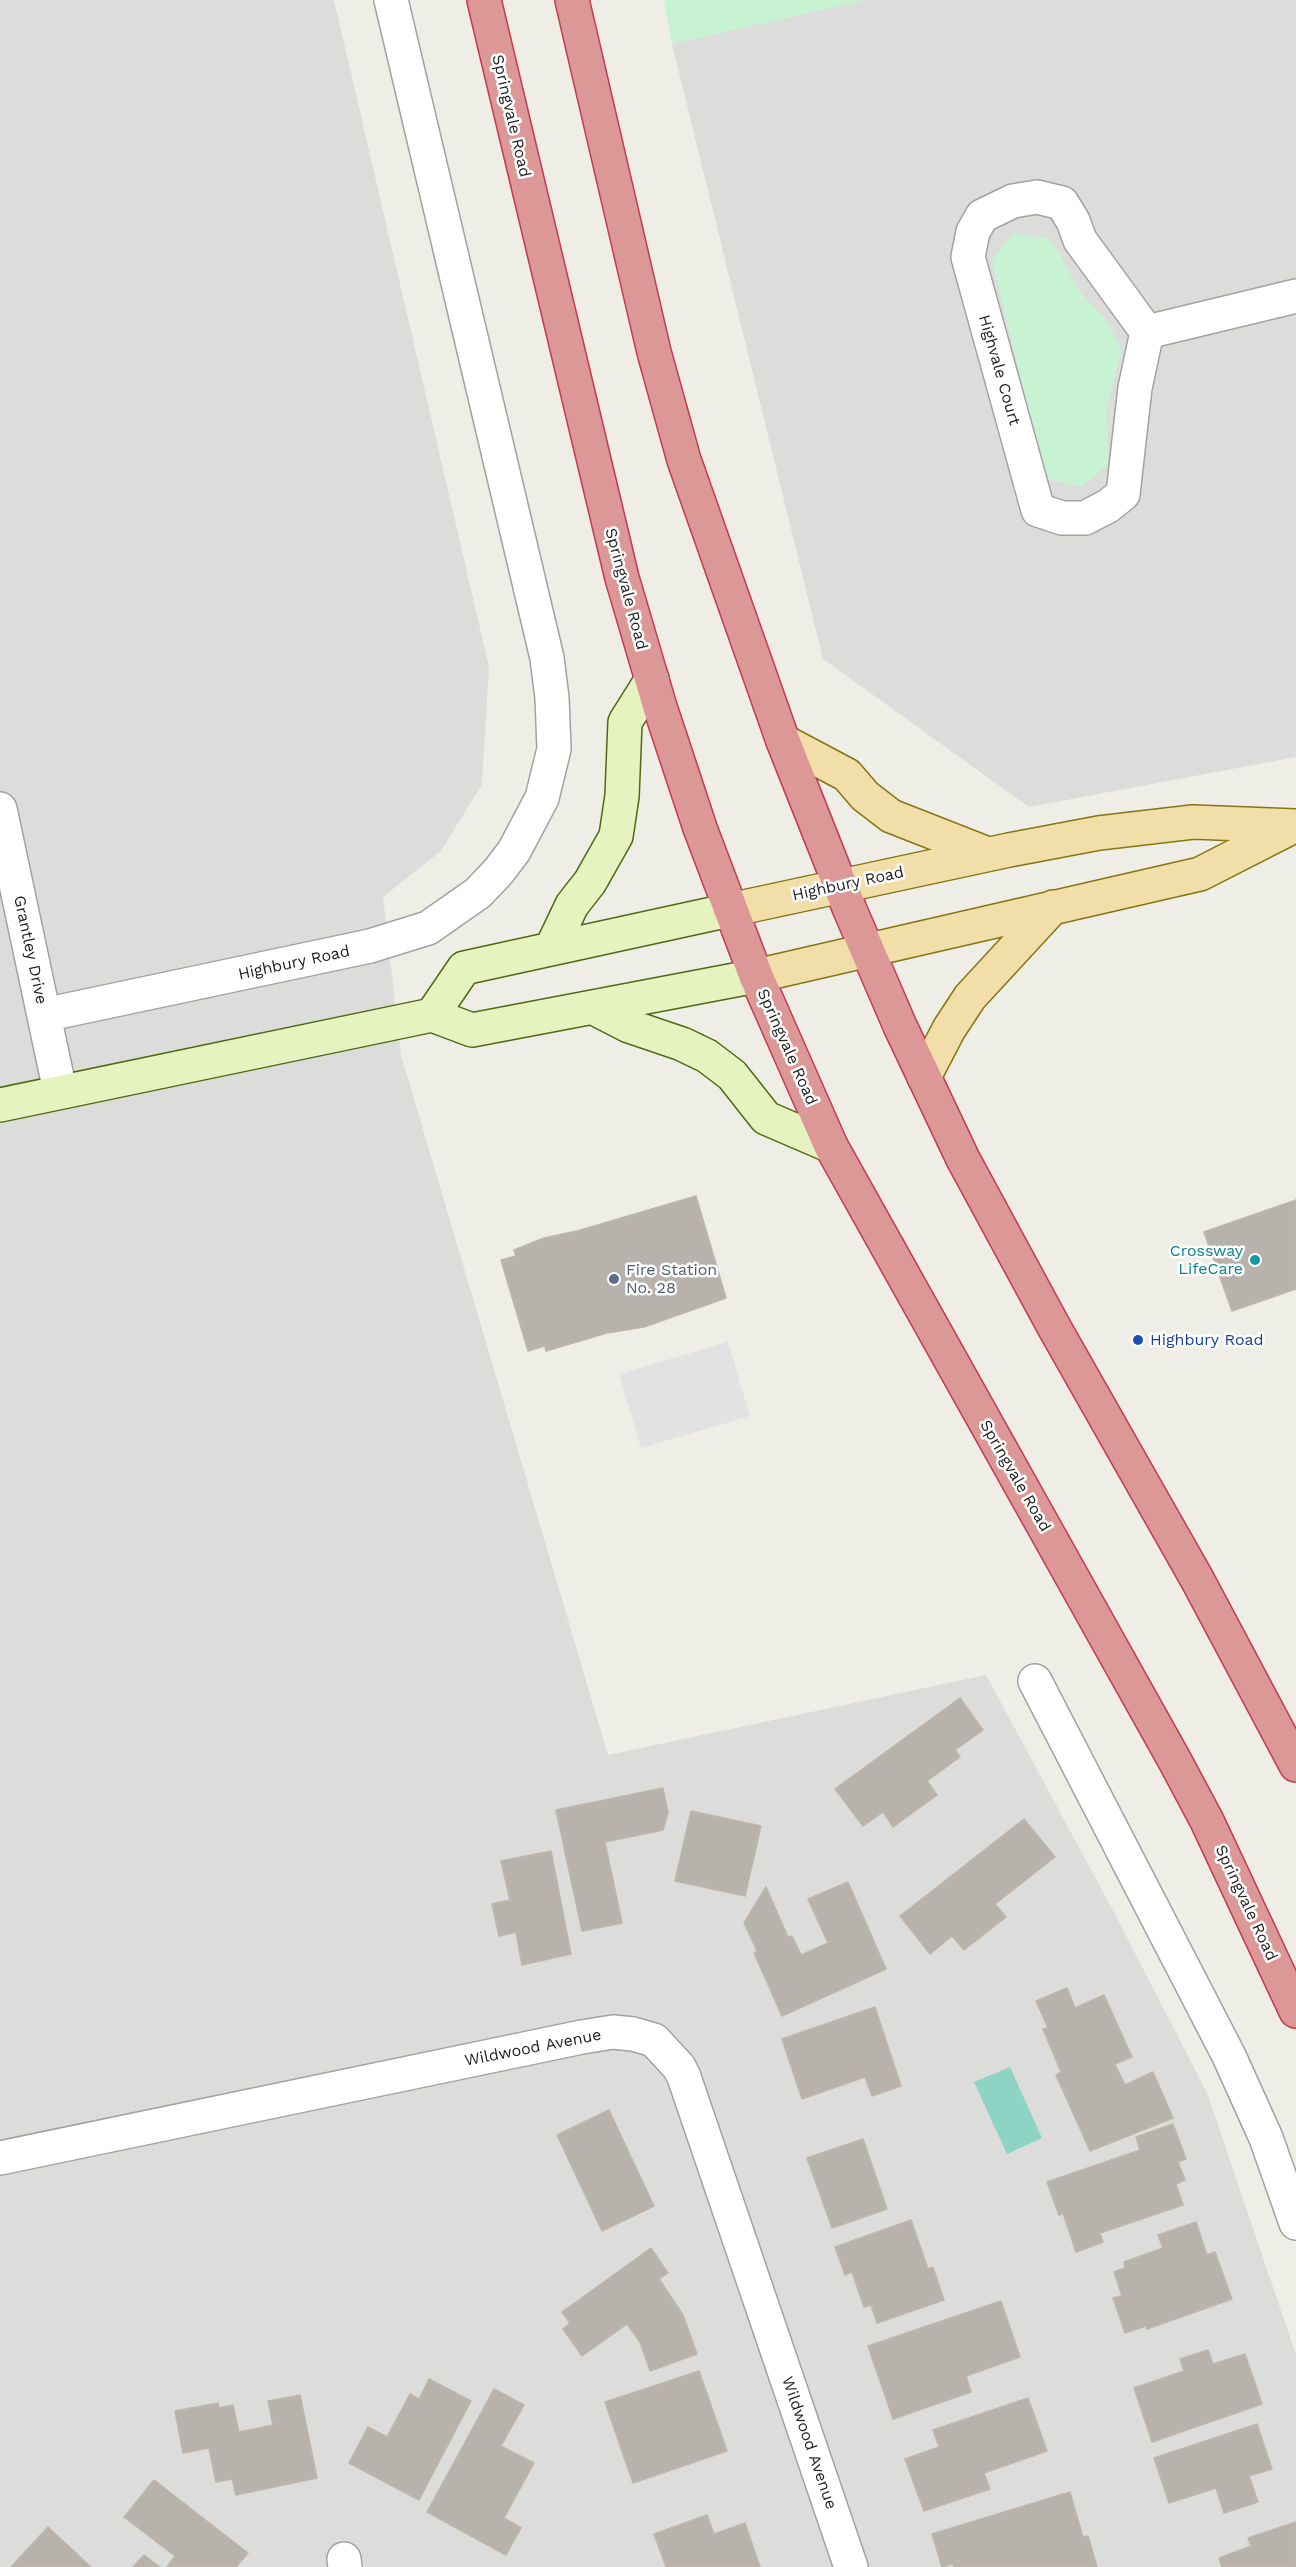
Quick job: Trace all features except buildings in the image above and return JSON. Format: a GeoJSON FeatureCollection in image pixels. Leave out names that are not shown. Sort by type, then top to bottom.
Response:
{"type":"FeatureCollection","features":[{"type":"Feature","properties":{"kind":"highway","name":"Springvale Road"},"geometry":{"type":"LineString","coordinates":[[484,0],[605,513],[652,679],[700,828],[756,976],[831,1146],[1175,1761],[1207,1821],[1296,2011]]}},
{"type":"Feature","properties":{"kind":"highway"},"geometry":{"type":"LineString","coordinates":[[572,0],[652,341],[679,440],[714,550],[783,741],[840,886],[867,951],[963,1159],[1049,1319],[1192,1570],[1296,1765]]}},
{"type":"Feature","properties":{"kind":"main road"},"geometry":{"type":"LineString","coordinates":[[552,947],[572,904],[590,882],[616,836],[622,796],[625,722],[652,679]]}},
{"type":"Feature","properties":{"kind":"main road"},"geometry":{"type":"LineString","coordinates":[[783,741],[847,775],[865,796],[891,816],[988,854]]}},
{"type":"Feature","properties":{"kind":"main road","name":"Highbury Road"},"geometry":{"type":"LineString","coordinates":[[1193,822],[1294,826],[1200,874],[756,976],[472,1030],[432,1016],[464,968],[552,947],[988,854],[1099,833],[1193,822]]}},
{"type":"Feature","properties":{"kind":"main road"},"geometry":{"type":"LineString","coordinates":[[924,1077],[949,1029],[970,997],[1053,907]]}},
{"type":"Feature","properties":{"kind":"main road"},"geometry":{"type":"LineString","coordinates":[[594,1008],[629,1026],[682,1044],[707,1056],[732,1075],[766,1118],[831,1146]]}},
{"type":"Feature","properties":{"kind":"main road"},"geometry":{"type":"LineString","coordinates":[[0,1105],[432,1016]]}},
{"type":"Feature","properties":{"kind":"street","name":"Highbury Road"},"geometry":{"type":"LineString","coordinates":[[44,1015],[403,938],[428,928],[478,893],[514,851],[542,798],[554,749],[552,698],[547,658],[391,0]]}},
{"type":"Feature","properties":{"kind":"street","name":"Highvale Court"},"geometry":{"type":"LineString","coordinates":[[1037,197],[1062,203],[1073,221],[1080,240],[1147,332],[1135,388],[1123,494],[1108,507],[1085,518],[1062,518],[1038,510],[968,257],[973,232],[982,216],[1012,201],[1037,197]]}},
{"type":"Feature","properties":{"kind":"street"},"geometry":{"type":"LineString","coordinates":[[1147,332],[1296,296]]}},
{"type":"Feature","properties":{"kind":"street","name":"Grantley Drive"},"geometry":{"type":"LineString","coordinates":[[0,809],[60,1091]]}},
{"type":"Feature","properties":{"kind":"street"},"geometry":{"type":"LineString","coordinates":[[1035,1681],[1229,2056],[1266,2138],[1296,2223]]}},
{"type":"Feature","properties":{"kind":"street","name":"Wildwood Avenue"},"geometry":{"type":"LineString","coordinates":[[0,2158],[582,2037],[613,2032],[633,2034],[654,2040],[679,2067],[684,2077],[851,2567]]}},
{"type":"Feature","properties":{"kind":"shaded area"},"geometry":{"type":"Polygon","coordinates":[[[0,0],[334,0],[489,667],[482,784],[441,851],[383,897],[401,1055],[608,1755],[986,1675],[1118,1920],[1207,2093],[1213,2110],[1296,2355],[1296,2567],[0,2567],[0,0]]]}},
{"type":"Feature","properties":{"kind":"shaded area"},"geometry":{"type":"Polygon","coordinates":[[[664,0],[1296,0],[1296,757],[1029,807],[823,659],[672,44],[664,0]]]}},
{"type":"Feature","properties":{"kind":"shaded area"},"geometry":{"type":"Polygon","coordinates":[[[728,1342],[750,1416],[641,1448],[619,1374],[728,1342]]]}},
{"type":"Feature","properties":{"kind":"shaded area"},"geometry":{"type":"Polygon","coordinates":[[[1010,2067],[1042,2138],[1007,2154],[974,2082],[1010,2067]]]}},
{"type":"Feature","properties":{"kind":"green space"},"geometry":{"type":"Polygon","coordinates":[[[664,0],[865,0],[672,44],[664,0]]]}},
{"type":"Feature","properties":{"kind":"green space"},"geometry":{"type":"Polygon","coordinates":[[[1012,234],[1051,239],[1081,293],[1105,318],[1122,350],[1107,406],[1108,465],[1081,487],[1045,478],[992,261],[1012,234]]]}},
{"type":"Feature","properties":{"kind":"place","name":"Crossway LifeCare"},"geometry":{"type":"Point","coordinates":[1255,1260]}},
{"type":"Feature","properties":{"kind":"place","name":"Fire Station No. 28"},"geometry":{"type":"Point","coordinates":[614,1279]}},
{"type":"Feature","properties":{"kind":"place","name":"Highbury Road"},"geometry":{"type":"Point","coordinates":[1138,1340]}}]}
